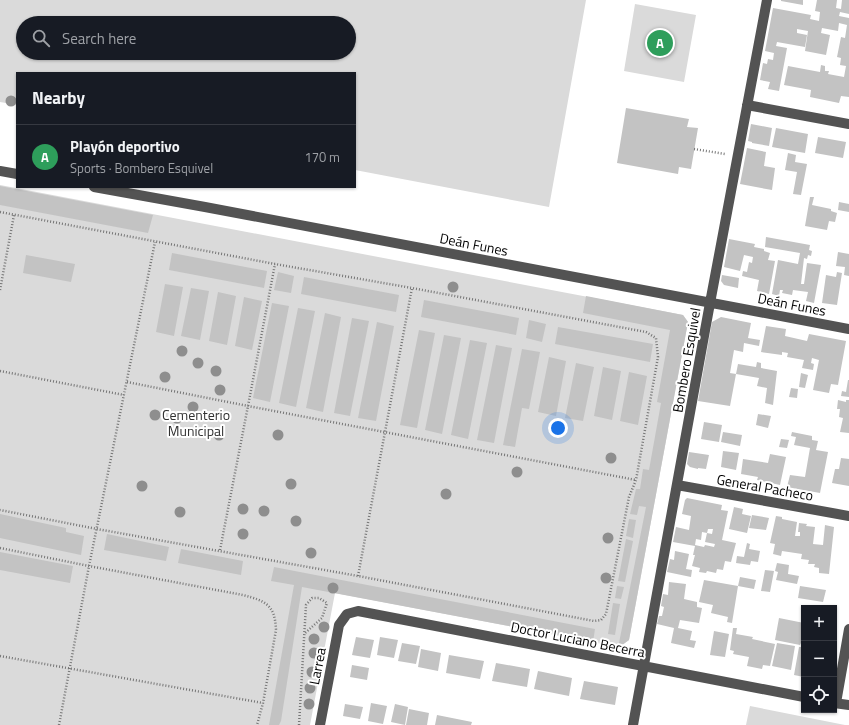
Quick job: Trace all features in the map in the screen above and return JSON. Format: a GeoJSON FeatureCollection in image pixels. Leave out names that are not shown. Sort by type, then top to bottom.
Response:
{"type":"FeatureCollection","features":[{"type":"Feature","properties":{"kind":"street","name":"Bombero Esquivel"},"geometry":{"type":"LineString","coordinates":[[633,725],[767,0]]}},
{"type":"Feature","properties":{"kind":"street"},"geometry":{"type":"LineString","coordinates":[[747,105],[849,124]]}},
{"type":"Feature","properties":{"kind":"street"},"geometry":{"type":"LineString","coordinates":[[0,170],[16,174]]}},
{"type":"Feature","properties":{"kind":"street","name":"Deán Funes"},"geometry":{"type":"LineString","coordinates":[[100,188],[205,206],[849,329]]}},
{"type":"Feature","properties":{"kind":"street","name":"General Pacheco"},"geometry":{"type":"LineString","coordinates":[[677,485],[849,516]]}},
{"type":"Feature","properties":{"kind":"street","name":"Doctor Luciano Becerra"},"geometry":{"type":"LineString","coordinates":[[347,614],[358,611],[801,696]]}},
{"type":"Feature","properties":{"kind":"street","name":"Larrea"},"geometry":{"type":"LineString","coordinates":[[320,725],[339,624],[347,614]]}},
{"type":"Feature","properties":{"kind":"street"},"geometry":{"type":"LineString","coordinates":[[837,692],[849,629]]}},
{"type":"Feature","properties":{"kind":"street"},"geometry":{"type":"LineString","coordinates":[[837,703],[849,706]]}},
{"type":"Feature","properties":{"kind":"path"},"geometry":{"type":"LineString","coordinates":[[694,149],[726,154]]}},
{"type":"Feature","properties":{"kind":"path"},"geometry":{"type":"LineString","coordinates":[[0,212],[646,332],[656,338],[658,357],[636,480],[629,497],[606,614],[600,620],[594,621],[0,510]]}},
{"type":"Feature","properties":{"kind":"path"},"geometry":{"type":"LineString","coordinates":[[0,290],[14,215]]}},
{"type":"Feature","properties":{"kind":"path"},"geometry":{"type":"LineString","coordinates":[[60,725],[89,566],[155,242]]}},
{"type":"Feature","properties":{"kind":"path"},"geometry":{"type":"LineString","coordinates":[[220,550],[275,264]]}},
{"type":"Feature","properties":{"kind":"path"},"geometry":{"type":"LineString","coordinates":[[358,576],[412,288]]}},
{"type":"Feature","properties":{"kind":"path"},"geometry":{"type":"LineString","coordinates":[[0,371],[124,395]]}},
{"type":"Feature","properties":{"kind":"path"},"geometry":{"type":"LineString","coordinates":[[127,382],[636,480]]}},
{"type":"Feature","properties":{"kind":"path"},"geometry":{"type":"LineString","coordinates":[[0,548],[243,595],[265,603],[271,609],[275,619],[276,630],[257,725]]}},
{"type":"Feature","properties":{"kind":"path"},"geometry":{"type":"LineString","coordinates":[[299,725],[304,634],[306,605],[312,598],[319,598],[327,603],[322,618],[304,634]]}},
{"type":"Feature","properties":{"kind":"path"},"geometry":{"type":"LineString","coordinates":[[0,656],[262,703]]}},
{"type":"Feature","properties":{"kind":"green space"},"geometry":{"type":"Polygon","coordinates":[[[0,0],[586,0],[549,207],[356,170],[356,72],[16,72],[16,105],[0,102],[0,0]]]}},
{"type":"Feature","properties":{"kind":"green space"},"geometry":{"type":"Polygon","coordinates":[[[635,4],[696,15],[684,82],[624,71],[635,4]]]}},
{"type":"Feature","properties":{"kind":"green space","name":"Cementerio Municipal"},"geometry":{"type":"Polygon","coordinates":[[[0,185],[683,315],[688,322],[629,640],[618,648],[335,593],[310,725],[0,725],[0,185]]]}},
{"type":"Feature","properties":{"kind":"green space"},"geometry":{"type":"Polygon","coordinates":[[[750,706],[845,725],[746,725],[750,706]]]}},
{"type":"Feature","properties":{"kind":"building"},"geometry":{"type":"Polygon","coordinates":[[[803,0],[803,5],[781,1],[803,0]]]}},
{"type":"Feature","properties":{"kind":"building"},"geometry":{"type":"Polygon","coordinates":[[[817,0],[837,0],[836,8],[841,9],[842,0],[849,0],[849,14],[840,12],[839,16],[849,18],[849,97],[841,96],[839,103],[810,97],[811,90],[784,85],[788,66],[820,72],[821,65],[825,66],[825,71],[829,71],[828,74],[844,77],[846,66],[840,65],[841,58],[837,57],[841,37],[845,38],[847,25],[839,23],[838,31],[822,28],[821,33],[830,35],[826,55],[805,51],[808,31],[797,29],[797,33],[807,35],[805,47],[777,42],[776,46],[787,48],[779,91],[768,89],[770,82],[760,80],[763,63],[767,64],[768,59],[773,60],[774,53],[765,51],[773,8],[811,15],[810,19],[819,21],[820,12],[815,11],[817,0]]]}},
{"type":"Feature","properties":{"kind":"building"},"geometry":{"type":"Polygon","coordinates":[[[626,108],[689,119],[687,127],[698,128],[691,169],[679,167],[678,174],[617,163],[626,108]]]}},
{"type":"Feature","properties":{"kind":"building"},"geometry":{"type":"Polygon","coordinates":[[[751,124],[772,128],[769,146],[748,141],[751,124]]]}},
{"type":"Feature","properties":{"kind":"building"},"geometry":{"type":"Polygon","coordinates":[[[776,128],[808,134],[805,153],[772,147],[776,128]]]}},
{"type":"Feature","properties":{"kind":"building"},"geometry":{"type":"Polygon","coordinates":[[[818,137],[846,142],[843,158],[815,153],[818,137]]]}},
{"type":"Feature","properties":{"kind":"building"},"geometry":{"type":"Polygon","coordinates":[[[747,148],[766,152],[764,166],[775,168],[772,190],[740,184],[747,148]]]}},
{"type":"Feature","properties":{"kind":"building"},"geometry":{"type":"Polygon","coordinates":[[[788,153],[796,155],[795,162],[807,164],[801,195],[793,194],[797,172],[785,170],[788,153]]]}},
{"type":"Feature","properties":{"kind":"building"},"geometry":{"type":"Polygon","coordinates":[[[0,186],[153,215],[148,233],[0,205],[0,186]]]}},
{"type":"Feature","properties":{"kind":"building"},"geometry":{"type":"Polygon","coordinates":[[[810,197],[814,197],[812,205],[831,209],[831,211],[837,213],[835,222],[829,221],[827,230],[805,226],[810,197]]]}},
{"type":"Feature","properties":{"kind":"building"},"geometry":{"type":"Polygon","coordinates":[[[839,202],[849,204],[849,212],[838,210],[839,202]]]}},
{"type":"Feature","properties":{"kind":"building"},"geometry":{"type":"Polygon","coordinates":[[[766,237],[810,245],[809,250],[812,251],[811,256],[808,255],[807,259],[804,258],[801,284],[804,284],[807,263],[821,265],[814,303],[806,301],[808,292],[793,290],[792,295],[782,293],[783,290],[780,290],[779,296],[772,294],[778,260],[798,264],[800,253],[765,247],[766,237]]]}},
{"type":"Feature","properties":{"kind":"building"},"geometry":{"type":"Polygon","coordinates":[[[729,239],[755,244],[754,247],[764,249],[764,251],[770,253],[768,260],[775,261],[769,294],[757,291],[759,280],[742,276],[743,271],[747,272],[749,262],[752,263],[753,257],[744,255],[740,271],[724,267],[729,239]]]}},
{"type":"Feature","properties":{"kind":"building"},"geometry":{"type":"Polygon","coordinates":[[[838,252],[849,254],[849,276],[844,275],[845,267],[836,266],[838,252]]]}},
{"type":"Feature","properties":{"kind":"building"},"geometry":{"type":"Polygon","coordinates":[[[172,253],[267,271],[264,288],[169,270],[172,253]]]}},
{"type":"Feature","properties":{"kind":"building"},"geometry":{"type":"Polygon","coordinates":[[[26,255],[75,264],[71,282],[23,273],[26,255]]]}},
{"type":"Feature","properties":{"kind":"building"},"geometry":{"type":"Polygon","coordinates":[[[278,272],[294,276],[291,293],[274,290],[278,272]]]}},
{"type":"Feature","properties":{"kind":"building"},"geometry":{"type":"Polygon","coordinates":[[[837,272],[842,273],[837,305],[822,303],[826,275],[836,277],[837,272]]]}},
{"type":"Feature","properties":{"kind":"building"},"geometry":{"type":"Polygon","coordinates":[[[722,275],[739,278],[738,288],[724,285],[721,281],[722,275]]]}},
{"type":"Feature","properties":{"kind":"building"},"geometry":{"type":"Polygon","coordinates":[[[304,277],[399,295],[396,312],[301,294],[304,277]]]}},
{"type":"Feature","properties":{"kind":"building"},"geometry":{"type":"Polygon","coordinates":[[[165,284],[183,287],[174,336],[156,332],[165,284]]]}},
{"type":"Feature","properties":{"kind":"building"},"geometry":{"type":"Polygon","coordinates":[[[191,288],[209,291],[200,340],[181,336],[191,288]]]}},
{"type":"Feature","properties":{"kind":"building"},"geometry":{"type":"Polygon","coordinates":[[[218,292],[236,296],[227,345],[209,341],[218,292]]]}},
{"type":"Feature","properties":{"kind":"building"},"geometry":{"type":"Polygon","coordinates":[[[586,296],[683,315],[688,322],[629,640],[618,648],[646,507],[639,506],[637,515],[630,514],[636,489],[640,489],[643,469],[649,470],[661,403],[657,402],[670,330],[583,313],[586,296]]]}},
{"type":"Feature","properties":{"kind":"building"},"geometry":{"type":"Polygon","coordinates":[[[244,297],[262,301],[252,350],[235,346],[244,297]]]}},
{"type":"Feature","properties":{"kind":"building"},"geometry":{"type":"Polygon","coordinates":[[[424,300],[519,318],[516,335],[421,317],[424,300]]]}},
{"type":"Feature","properties":{"kind":"building"},"geometry":{"type":"Polygon","coordinates":[[[272,303],[289,306],[270,402],[253,398],[272,303]]]}},
{"type":"Feature","properties":{"kind":"building"},"geometry":{"type":"Polygon","coordinates":[[[298,308],[315,311],[296,407],[279,403],[298,308]]]}},
{"type":"Feature","properties":{"kind":"building"},"geometry":{"type":"Polygon","coordinates":[[[325,313],[341,317],[323,412],[306,408],[325,313]]]}},
{"type":"Feature","properties":{"kind":"building"},"geometry":{"type":"Polygon","coordinates":[[[721,317],[751,323],[748,338],[760,340],[759,346],[744,343],[743,352],[734,350],[730,373],[736,374],[730,406],[698,401],[712,322],[721,317]]]}},
{"type":"Feature","properties":{"kind":"building"},"geometry":{"type":"Polygon","coordinates":[[[352,318],[369,321],[350,416],[334,413],[352,318]]]}},
{"type":"Feature","properties":{"kind":"building"},"geometry":{"type":"Polygon","coordinates":[[[529,320],[546,324],[542,342],[526,338],[529,320]]]}},
{"type":"Feature","properties":{"kind":"building"},"geometry":{"type":"Polygon","coordinates":[[[377,322],[394,326],[376,421],[358,418],[377,322]]]}},
{"type":"Feature","properties":{"kind":"building"},"geometry":{"type":"Polygon","coordinates":[[[766,326],[786,329],[785,336],[807,341],[809,334],[846,341],[838,385],[831,384],[829,393],[813,390],[819,360],[812,358],[811,363],[814,364],[813,370],[802,368],[804,360],[787,357],[788,353],[782,352],[782,355],[761,352],[766,326]]]}},
{"type":"Feature","properties":{"kind":"building"},"geometry":{"type":"Polygon","coordinates":[[[558,327],[653,344],[650,362],[555,344],[558,327]]]}},
{"type":"Feature","properties":{"kind":"building"},"geometry":{"type":"Polygon","coordinates":[[[419,330],[435,333],[417,428],[400,425],[419,330]]]}},
{"type":"Feature","properties":{"kind":"building"},"geometry":{"type":"Polygon","coordinates":[[[444,335],[461,338],[442,434],[425,430],[444,335]]]}},
{"type":"Feature","properties":{"kind":"building"},"geometry":{"type":"Polygon","coordinates":[[[470,340],[487,343],[468,439],[451,435],[470,340]]]}},
{"type":"Feature","properties":{"kind":"building"},"geometry":{"type":"Polygon","coordinates":[[[496,345],[512,348],[494,443],[477,440],[496,345]]]}},
{"type":"Feature","properties":{"kind":"building"},"geometry":{"type":"Polygon","coordinates":[[[522,349],[540,352],[529,409],[522,408],[515,447],[503,445],[522,349]]]}},
{"type":"Feature","properties":{"kind":"building"},"geometry":{"type":"Polygon","coordinates":[[[549,357],[566,361],[556,416],[538,412],[549,357]]]}},
{"type":"Feature","properties":{"kind":"building"},"geometry":{"type":"Polygon","coordinates":[[[757,362],[761,363],[761,368],[777,371],[773,405],[765,403],[767,388],[757,386],[759,378],[736,374],[738,364],[756,367],[757,362]]]}},
{"type":"Feature","properties":{"kind":"building"},"geometry":{"type":"Polygon","coordinates":[[[576,363],[594,367],[583,421],[565,418],[576,363]]]}},
{"type":"Feature","properties":{"kind":"building"},"geometry":{"type":"Polygon","coordinates":[[[603,367],[621,371],[612,420],[594,416],[603,367]]]}},
{"type":"Feature","properties":{"kind":"building"},"geometry":{"type":"Polygon","coordinates":[[[629,372],[647,376],[638,425],[620,421],[629,372]]]}},
{"type":"Feature","properties":{"kind":"building"},"geometry":{"type":"Polygon","coordinates":[[[801,373],[808,375],[805,388],[799,387],[801,373]]]}},
{"type":"Feature","properties":{"kind":"building"},"geometry":{"type":"Polygon","coordinates":[[[848,380],[849,397],[841,396],[842,391],[846,392],[848,380]]]}},
{"type":"Feature","properties":{"kind":"building"},"geometry":{"type":"Polygon","coordinates":[[[791,388],[798,389],[797,398],[789,397],[791,388]]]}},
{"type":"Feature","properties":{"kind":"building"},"geometry":{"type":"Polygon","coordinates":[[[838,400],[846,402],[846,400],[849,400],[849,433],[840,432],[843,418],[839,417],[840,409],[837,409],[838,400]]]}},
{"type":"Feature","properties":{"kind":"building"},"geometry":{"type":"Polygon","coordinates":[[[758,414],[771,416],[768,428],[756,425],[758,414]]]}},
{"type":"Feature","properties":{"kind":"building"},"geometry":{"type":"Polygon","coordinates":[[[704,422],[722,425],[719,442],[701,439],[704,422]]]}},
{"type":"Feature","properties":{"kind":"building"},"geometry":{"type":"Polygon","coordinates":[[[723,432],[742,435],[740,446],[721,442],[723,432]]]}},
{"type":"Feature","properties":{"kind":"building"},"geometry":{"type":"Polygon","coordinates":[[[792,432],[812,436],[812,440],[818,441],[816,450],[828,452],[820,493],[787,487],[790,475],[805,477],[810,448],[794,445],[796,437],[791,436],[792,432]]]}},
{"type":"Feature","properties":{"kind":"building"},"geometry":{"type":"Polygon","coordinates":[[[781,439],[789,440],[787,448],[779,447],[781,439]]]}},
{"type":"Feature","properties":{"kind":"building"},"geometry":{"type":"Polygon","coordinates":[[[723,451],[739,453],[736,470],[721,467],[723,451]]]}},
{"type":"Feature","properties":{"kind":"building"},"geometry":{"type":"Polygon","coordinates":[[[689,452],[709,455],[706,469],[690,467],[687,464],[689,452]]]}},
{"type":"Feature","properties":{"kind":"building"},"geometry":{"type":"Polygon","coordinates":[[[770,454],[786,457],[780,485],[757,480],[758,477],[741,474],[743,459],[768,463],[770,454]]]}},
{"type":"Feature","properties":{"kind":"building"},"geometry":{"type":"Polygon","coordinates":[[[841,458],[849,459],[849,486],[832,483],[835,469],[839,469],[841,458]]]}},
{"type":"Feature","properties":{"kind":"building"},"geometry":{"type":"Polygon","coordinates":[[[687,498],[722,505],[721,510],[728,511],[722,540],[736,543],[731,562],[725,561],[723,570],[717,569],[716,573],[707,571],[706,573],[699,572],[700,568],[692,566],[695,555],[693,555],[695,546],[673,542],[676,527],[689,530],[691,516],[682,514],[685,500],[687,498]],[[708,529],[707,533],[712,534],[713,529],[708,529]],[[702,532],[701,540],[696,539],[695,545],[714,547],[715,544],[705,542],[707,533],[702,532]]]}},
{"type":"Feature","properties":{"kind":"building"},"geometry":{"type":"Polygon","coordinates":[[[734,507],[743,509],[742,514],[751,516],[747,533],[729,529],[734,507]]]}},
{"type":"Feature","properties":{"kind":"building"},"geometry":{"type":"Polygon","coordinates":[[[0,514],[66,528],[66,532],[84,536],[81,555],[0,538],[0,514]]]}},
{"type":"Feature","properties":{"kind":"building"},"geometry":{"type":"Polygon","coordinates":[[[752,515],[769,518],[766,530],[749,528],[752,515]]]}},
{"type":"Feature","properties":{"kind":"building"},"geometry":{"type":"Polygon","coordinates":[[[776,516],[782,517],[782,519],[797,522],[795,536],[800,536],[800,532],[798,532],[799,523],[807,524],[806,526],[815,527],[813,544],[823,545],[825,525],[834,527],[829,574],[819,573],[819,568],[814,567],[815,564],[808,564],[809,560],[801,559],[802,554],[782,551],[781,556],[773,554],[775,544],[770,543],[776,516]]]}},
{"type":"Feature","properties":{"kind":"building"},"geometry":{"type":"Polygon","coordinates":[[[629,519],[636,520],[633,538],[626,536],[629,519]]]}},
{"type":"Feature","properties":{"kind":"building"},"geometry":{"type":"Polygon","coordinates":[[[107,534],[169,547],[166,561],[104,550],[107,534]]]}},
{"type":"Feature","properties":{"kind":"building"},"geometry":{"type":"Polygon","coordinates":[[[626,539],[633,541],[625,582],[618,581],[626,539]]]}},
{"type":"Feature","properties":{"kind":"building"},"geometry":{"type":"Polygon","coordinates":[[[747,543],[750,544],[749,549],[760,551],[758,562],[751,561],[750,565],[736,563],[737,556],[744,557],[747,543]]]}},
{"type":"Feature","properties":{"kind":"building"},"geometry":{"type":"Polygon","coordinates":[[[181,549],[243,561],[241,575],[178,563],[181,549]]]}},
{"type":"Feature","properties":{"kind":"building"},"geometry":{"type":"Polygon","coordinates":[[[675,551],[689,554],[686,569],[692,570],[691,577],[667,572],[670,559],[674,560],[675,551]]]}},
{"type":"Feature","properties":{"kind":"building"},"geometry":{"type":"Polygon","coordinates":[[[0,552],[73,566],[70,583],[0,570],[0,552]]]}},
{"type":"Feature","properties":{"kind":"building"},"geometry":{"type":"Polygon","coordinates":[[[777,563],[789,565],[788,574],[799,576],[797,584],[776,580],[778,572],[775,571],[777,563]]]}},
{"type":"Feature","properties":{"kind":"building"},"geometry":{"type":"Polygon","coordinates":[[[274,567],[595,629],[593,642],[302,587],[281,721],[279,725],[269,725],[294,585],[271,581],[274,567]]]}},
{"type":"Feature","properties":{"kind":"building"},"geometry":{"type":"Polygon","coordinates":[[[765,570],[774,571],[770,592],[761,591],[765,570]]]}},
{"type":"Feature","properties":{"kind":"building"},"geometry":{"type":"Polygon","coordinates":[[[740,577],[756,580],[754,589],[738,586],[740,577]]]}},
{"type":"Feature","properties":{"kind":"building"},"geometry":{"type":"Polygon","coordinates":[[[704,580],[738,586],[732,623],[727,622],[728,617],[711,613],[713,605],[699,602],[704,580]]]}},
{"type":"Feature","properties":{"kind":"building"},"geometry":{"type":"Polygon","coordinates":[[[669,582],[686,584],[684,599],[697,602],[697,607],[702,608],[699,623],[680,620],[678,628],[692,631],[690,640],[696,641],[694,648],[671,643],[674,628],[657,624],[659,616],[662,616],[664,607],[661,606],[663,594],[668,595],[669,582]]]}},
{"type":"Feature","properties":{"kind":"building"},"geometry":{"type":"Polygon","coordinates":[[[617,586],[624,587],[621,599],[615,598],[617,586]]]}},
{"type":"Feature","properties":{"kind":"building"},"geometry":{"type":"Polygon","coordinates":[[[800,586],[826,590],[823,602],[798,598],[800,586]]]}},
{"type":"Feature","properties":{"kind":"building"},"geometry":{"type":"Polygon","coordinates":[[[613,603],[620,604],[615,635],[608,634],[613,603]]]}},
{"type":"Feature","properties":{"kind":"building"},"geometry":{"type":"Polygon","coordinates":[[[779,618],[801,622],[800,645],[775,640],[779,618]]]}},
{"type":"Feature","properties":{"kind":"building"},"geometry":{"type":"Polygon","coordinates":[[[733,628],[737,628],[736,634],[753,637],[752,639],[775,644],[770,666],[763,665],[762,669],[747,666],[749,657],[733,654],[734,651],[730,650],[733,628]]]}},
{"type":"Feature","properties":{"kind":"building"},"geometry":{"type":"Polygon","coordinates":[[[714,631],[729,634],[725,657],[710,655],[714,631]]]}},
{"type":"Feature","properties":{"kind":"building"},"geometry":{"type":"Polygon","coordinates":[[[356,637],[374,640],[370,658],[352,655],[356,637]]]}},
{"type":"Feature","properties":{"kind":"building"},"geometry":{"type":"Polygon","coordinates":[[[380,637],[398,640],[394,658],[377,655],[380,637]]]}},
{"type":"Feature","properties":{"kind":"building"},"geometry":{"type":"Polygon","coordinates":[[[402,643],[420,646],[416,664],[398,661],[402,643]]]}},
{"type":"Feature","properties":{"kind":"building"},"geometry":{"type":"Polygon","coordinates":[[[777,643],[795,646],[791,670],[772,666],[777,643]]]}},
{"type":"Feature","properties":{"kind":"building"},"geometry":{"type":"Polygon","coordinates":[[[799,647],[801,647],[801,676],[794,675],[799,647]]]}},
{"type":"Feature","properties":{"kind":"building"},"geometry":{"type":"Polygon","coordinates":[[[421,649],[441,653],[438,671],[418,667],[421,649]]]}},
{"type":"Feature","properties":{"kind":"building"},"geometry":{"type":"Polygon","coordinates":[[[449,655],[484,661],[480,679],[446,673],[449,655]]]}},
{"type":"Feature","properties":{"kind":"building"},"geometry":{"type":"Polygon","coordinates":[[[496,663],[530,669],[527,687],[492,681],[496,663]]]}},
{"type":"Feature","properties":{"kind":"building"},"geometry":{"type":"Polygon","coordinates":[[[352,665],[369,668],[367,680],[350,677],[352,665]]]}},
{"type":"Feature","properties":{"kind":"building"},"geometry":{"type":"Polygon","coordinates":[[[538,671],[572,678],[569,696],[534,689],[538,671]]]}},
{"type":"Feature","properties":{"kind":"building"},"geometry":{"type":"Polygon","coordinates":[[[584,681],[618,687],[615,705],[580,699],[584,681]]]}},
{"type":"Feature","properties":{"kind":"building"},"geometry":{"type":"Polygon","coordinates":[[[371,703],[387,706],[383,724],[368,721],[371,703]]]}},
{"type":"Feature","properties":{"kind":"building"},"geometry":{"type":"Polygon","coordinates":[[[345,704],[363,707],[360,719],[343,716],[345,704]]]}},
{"type":"Feature","properties":{"kind":"building"},"geometry":{"type":"Polygon","coordinates":[[[395,704],[408,707],[405,725],[391,722],[395,704]]]}},
{"type":"Feature","properties":{"kind":"building"},"geometry":{"type":"Polygon","coordinates":[[[409,709],[429,713],[427,725],[406,725],[409,709]]]}},
{"type":"Feature","properties":{"kind":"building"},"geometry":{"type":"Polygon","coordinates":[[[437,715],[472,722],[471,725],[435,725],[437,715]]]}},
{"type":"Feature","properties":{"kind":"place","name":"Playón deportivo"},"geometry":{"type":"Point","coordinates":[660,43]}}]}
